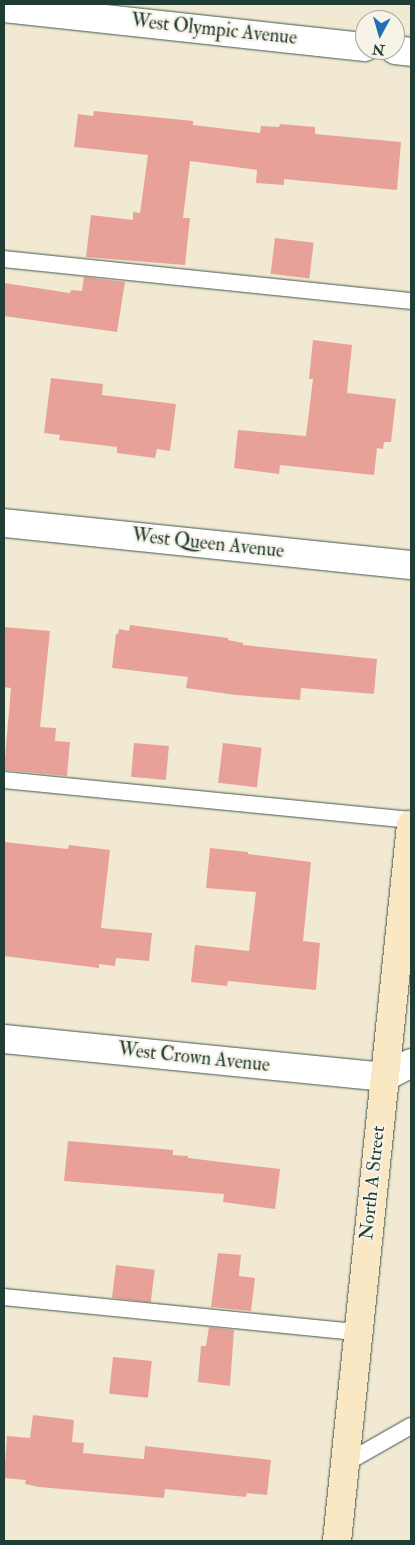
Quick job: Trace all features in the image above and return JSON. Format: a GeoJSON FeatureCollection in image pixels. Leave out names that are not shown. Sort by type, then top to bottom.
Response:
{"type":"FeatureCollection","features":[{"type":"Feature","properties":{"kind":"street","name":"West Olympic Avenue"},"geometry":{"type":"LineString","coordinates":[[4,8],[355,46]]}},
{"type":"Feature","properties":{"kind":"street","name":"West Queen Avenue"},"geometry":{"type":"LineString","coordinates":[[4,523],[411,565]]}},
{"type":"Feature","properties":{"kind":"street","name":"North A Street"},"geometry":{"type":"LineString","coordinates":[[337,1541],[357,1332],[411,825]]}},
{"type":"Feature","properties":{"kind":"street","name":"West Crown Avenue"},"geometry":{"type":"LineString","coordinates":[[4,1039],[385,1077]]}},
{"type":"Feature","properties":{"kind":"street"},"geometry":{"type":"LineString","coordinates":[[385,1077],[411,1063]]}},
{"type":"Feature","properties":{"kind":"lane"},"geometry":{"type":"LineString","coordinates":[[4,259],[411,301]]}},
{"type":"Feature","properties":{"kind":"lane"},"geometry":{"type":"LineString","coordinates":[[4,780],[411,820]]}},
{"type":"Feature","properties":{"kind":"lane"},"geometry":{"type":"LineString","coordinates":[[4,1297],[357,1332]]}},
{"type":"Feature","properties":{"kind":"lane"},"geometry":{"type":"LineString","coordinates":[[344,1464],[411,1426]]}},
{"type":"Feature","properties":{"kind":"building"},"geometry":{"type":"Polygon","coordinates":[[[94,111],[193,121],[193,125],[260,133],[261,126],[279,127],[280,124],[315,127],[315,134],[401,142],[397,190],[284,179],[284,185],[256,183],[257,170],[190,161],[183,218],[190,218],[185,265],[86,257],[91,215],[133,220],[133,212],[140,213],[148,155],[74,147],[78,114],[93,116],[94,111]]]}},
{"type":"Feature","properties":{"kind":"building"},"geometry":{"type":"Polygon","coordinates":[[[275,238],[314,243],[309,278],[271,274],[275,238]]]}},
{"type":"Feature","properties":{"kind":"building"},"geometry":{"type":"Polygon","coordinates":[[[84,277],[125,282],[117,332],[4,316],[4,283],[70,293],[71,290],[82,291],[84,277]]]}},
{"type":"Feature","properties":{"kind":"building"},"geometry":{"type":"Polygon","coordinates":[[[313,340],[352,345],[347,393],[396,399],[391,442],[384,442],[383,449],[377,448],[374,475],[280,465],[279,474],[234,468],[238,430],[306,436],[313,379],[309,379],[313,340]]]}},
{"type":"Feature","properties":{"kind":"building"},"geometry":{"type":"Polygon","coordinates":[[[51,378],[103,384],[102,395],[176,404],[170,451],[157,449],[155,458],[117,453],[117,447],[59,440],[60,435],[44,433],[51,378]]]}},
{"type":"Feature","properties":{"kind":"building"},"geometry":{"type":"Polygon","coordinates":[[[130,625],[228,638],[228,640],[243,643],[243,645],[377,659],[374,694],[301,688],[300,700],[236,695],[186,688],[188,677],[112,668],[116,634],[118,634],[119,629],[129,631],[130,625]]]}},
{"type":"Feature","properties":{"kind":"building"},"geometry":{"type":"Polygon","coordinates":[[[4,627],[50,631],[40,727],[56,728],[55,741],[70,742],[67,776],[4,770],[11,688],[4,687],[4,627]]]}},
{"type":"Feature","properties":{"kind":"building"},"geometry":{"type":"Polygon","coordinates":[[[134,743],[169,746],[166,780],[131,777],[134,743]]]}},
{"type":"Feature","properties":{"kind":"building"},"geometry":{"type":"Polygon","coordinates":[[[223,743],[262,748],[257,787],[218,783],[223,743]]]}},
{"type":"Feature","properties":{"kind":"building"},"geometry":{"type":"Polygon","coordinates":[[[4,842],[68,849],[69,845],[110,850],[101,928],[152,933],[149,961],[116,958],[115,966],[99,964],[99,968],[4,956],[4,842]]]}},
{"type":"Feature","properties":{"kind":"building"},"geometry":{"type":"Polygon","coordinates":[[[210,848],[311,862],[303,941],[320,943],[316,990],[228,981],[227,986],[191,982],[195,945],[249,951],[256,892],[206,888],[210,848]]]}},
{"type":"Feature","properties":{"kind":"building"},"geometry":{"type":"Polygon","coordinates":[[[68,1141],[173,1150],[173,1155],[188,1156],[188,1158],[280,1169],[275,1209],[223,1202],[224,1194],[64,1181],[68,1141]]]}},
{"type":"Feature","properties":{"kind":"building"},"geometry":{"type":"Polygon","coordinates":[[[218,1253],[241,1255],[239,1276],[255,1278],[251,1311],[211,1307],[218,1253]]]}},
{"type":"Feature","properties":{"kind":"building"},"geometry":{"type":"Polygon","coordinates":[[[116,1265],[155,1270],[151,1303],[112,1298],[116,1265]]]}},
{"type":"Feature","properties":{"kind":"building"},"geometry":{"type":"Polygon","coordinates":[[[209,1327],[234,1330],[230,1386],[198,1382],[201,1346],[206,1346],[209,1327]]]}},
{"type":"Feature","properties":{"kind":"building"},"geometry":{"type":"Polygon","coordinates":[[[113,1357],[152,1361],[148,1398],[109,1394],[113,1357]]]}},
{"type":"Feature","properties":{"kind":"building"},"geometry":{"type":"Polygon","coordinates":[[[33,1415],[74,1420],[72,1442],[84,1443],[83,1453],[144,1459],[145,1446],[271,1460],[267,1495],[247,1493],[246,1497],[165,1489],[164,1498],[39,1487],[25,1484],[26,1480],[4,1478],[7,1436],[30,1438],[33,1415]]]}}]}
